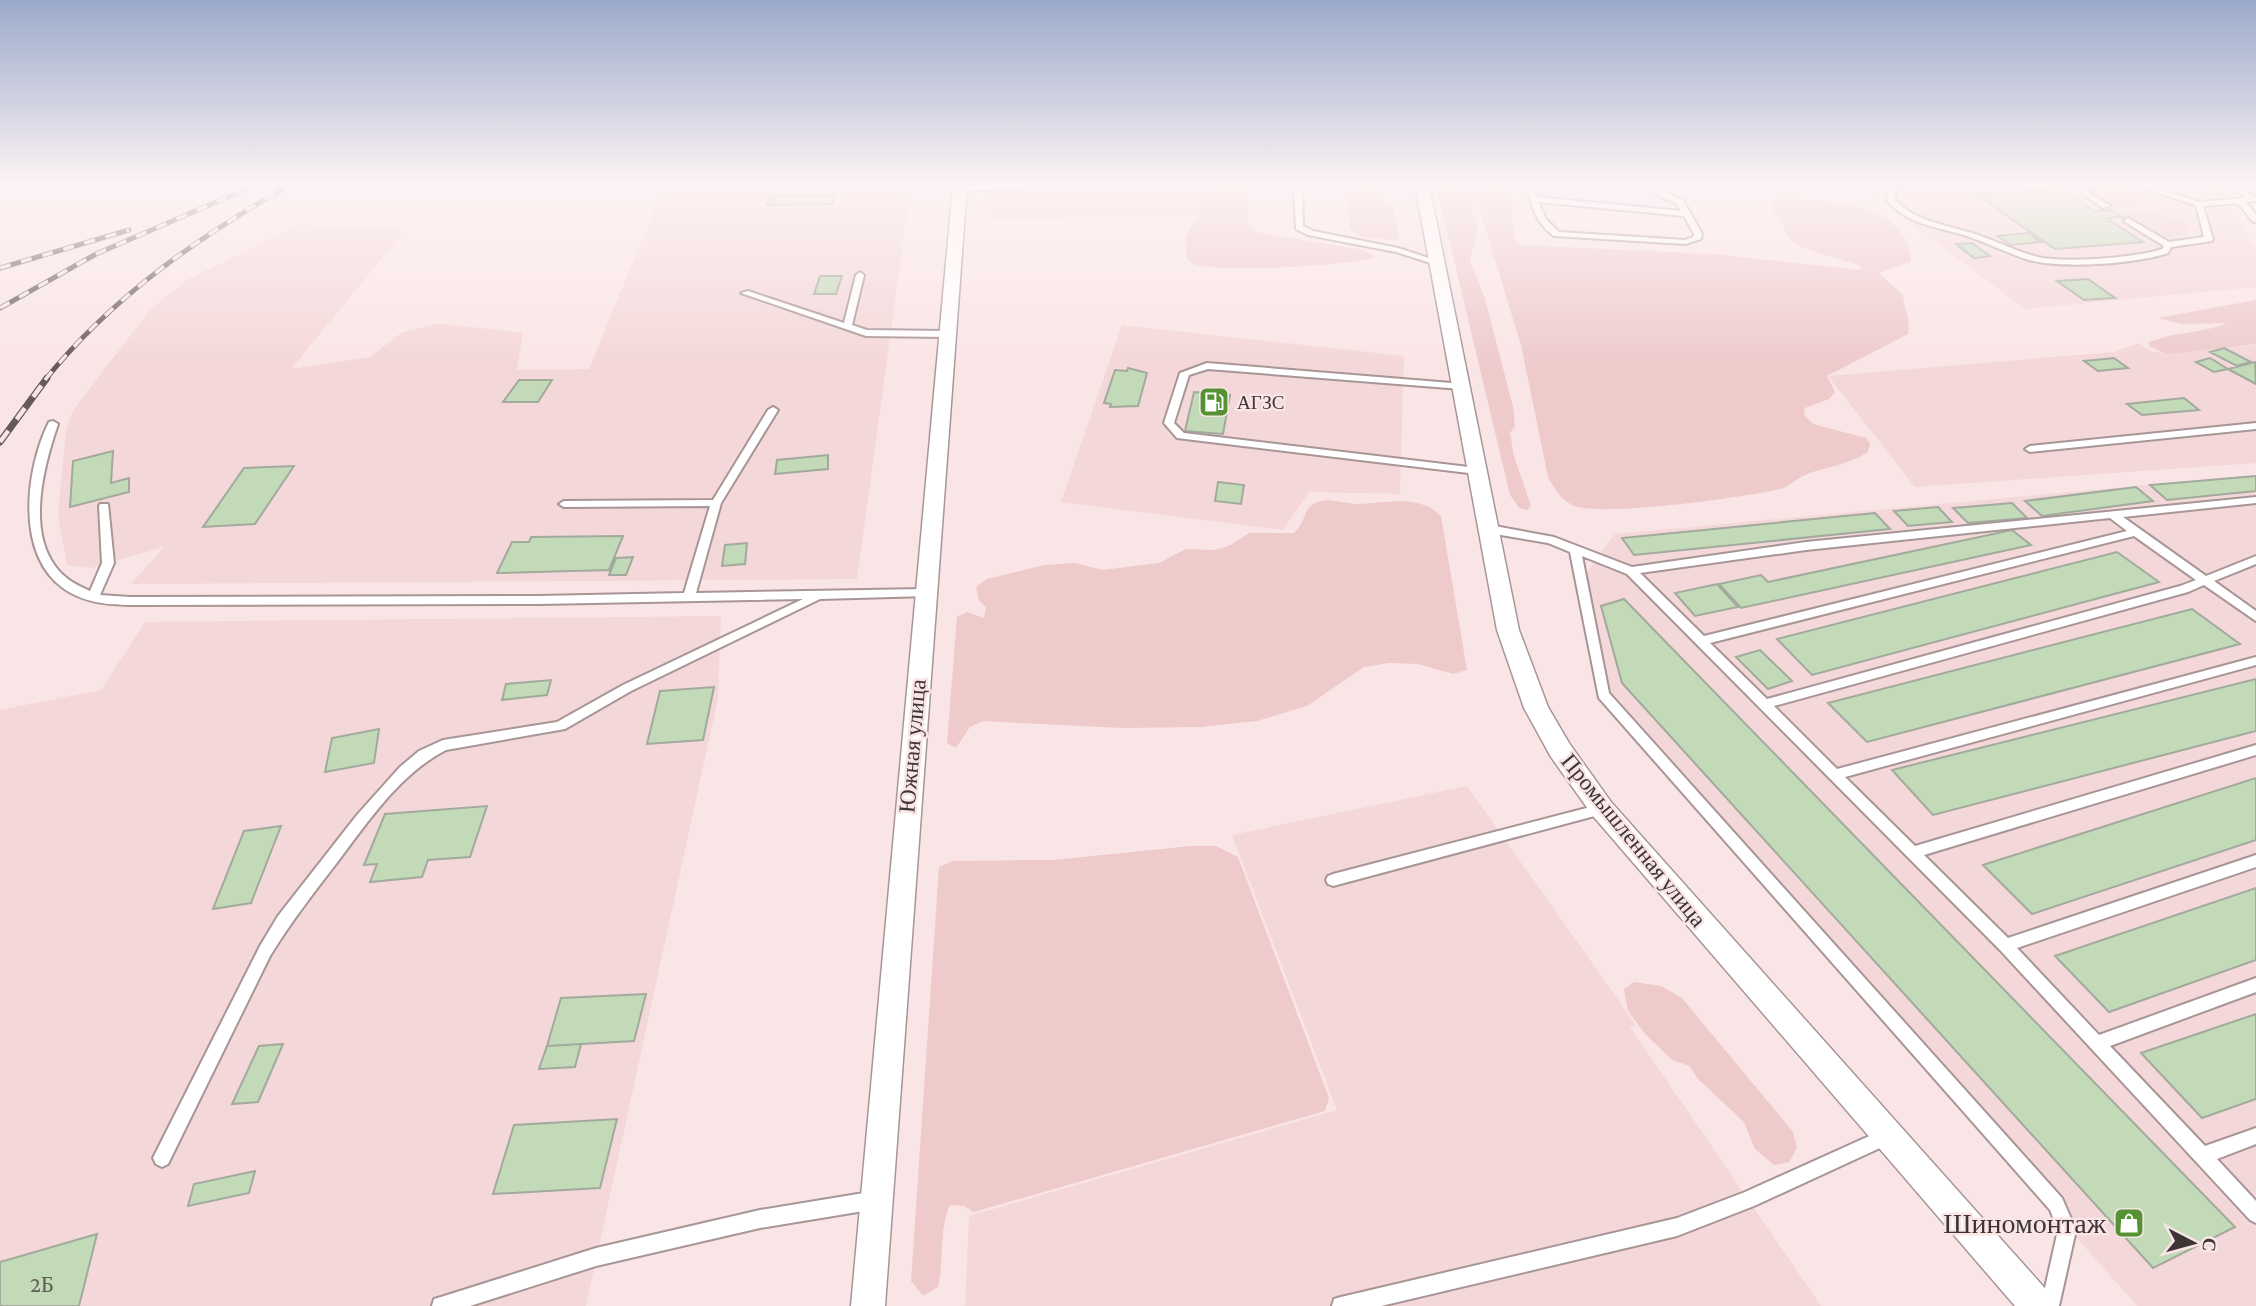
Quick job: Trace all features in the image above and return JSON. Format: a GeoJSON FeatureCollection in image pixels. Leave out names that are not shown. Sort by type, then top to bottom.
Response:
{"type":"FeatureCollection","features":[{"type":"Feature","properties":{"kind":"street","name":"Южная улица"},"geometry":{"type":"LineString","coordinates":[[867,1306],[955,246]]}},
{"type":"Feature","properties":{"kind":"street","name":"Промышленная улица"},"geometry":{"type":"LineString","coordinates":[[1434,246],[1508,631],[1536,708],[1560,750],[1602,809],[2038,1306]]}},
{"type":"Feature","properties":{"kind":"lane"},"geometry":{"type":"LineString","coordinates":[[1377,246],[1437,262]]}},
{"type":"Feature","properties":{"kind":"lane"},"geometry":{"type":"LineString","coordinates":[[1996,246],[2046,261],[2067,262],[2157,254],[2165,251],[2168,246]]}},
{"type":"Feature","properties":{"kind":"lane"},"geometry":{"type":"LineString","coordinates":[[847,327],[860,275]]}},
{"type":"Feature","properties":{"kind":"lane"},"geometry":{"type":"LineString","coordinates":[[745,293],[875,335],[947,334]]}},
{"type":"Feature","properties":{"kind":"lane"},"geometry":{"type":"LineString","coordinates":[[1461,386],[1208,366],[1185,373],[1169,424],[1181,436],[1477,471]]}},
{"type":"Feature","properties":{"kind":"lane"},"geometry":{"type":"LineString","coordinates":[[689,598],[716,503],[773,410]]}},
{"type":"Feature","properties":{"kind":"lane"},"geometry":{"type":"LineString","coordinates":[[53,424],[38,470],[34,531],[50,570],[66,585],[93,598],[135,601],[689,598],[925,593]]}},
{"type":"Feature","properties":{"kind":"lane"},"geometry":{"type":"LineString","coordinates":[[2030,449],[2256,426]]}},
{"type":"Feature","properties":{"kind":"lane"},"geometry":{"type":"LineString","coordinates":[[1631,571],[1819,545],[2256,500]]}},
{"type":"Feature","properties":{"kind":"lane"},"geometry":{"type":"LineString","coordinates":[[564,504],[716,503]]}},
{"type":"Feature","properties":{"kind":"lane"},"geometry":{"type":"LineString","coordinates":[[93,598],[108,563],[104,506]]}},
{"type":"Feature","properties":{"kind":"lane"},"geometry":{"type":"LineString","coordinates":[[2111,514],[2256,617]]}},
{"type":"Feature","properties":{"kind":"lane"},"geometry":{"type":"LineString","coordinates":[[1489,529],[1524,534],[1575,549],[1631,571],[2005,945],[2256,1214]]}},
{"type":"Feature","properties":{"kind":"lane"},"geometry":{"type":"LineString","coordinates":[[1702,641],[2135,532]]}},
{"type":"Feature","properties":{"kind":"lane"},"geometry":{"type":"LineString","coordinates":[[1575,549],[1604,695],[2056,1204],[2067,1230],[2050,1306]]}},
{"type":"Feature","properties":{"kind":"lane"},"geometry":{"type":"LineString","coordinates":[[1766,705],[2183,589],[2256,560]]}},
{"type":"Feature","properties":{"kind":"lane"},"geometry":{"type":"LineString","coordinates":[[162,1157],[265,951],[283,921],[362,818],[424,755],[443,745],[560,726],[627,688],[819,597]]}},
{"type":"Feature","properties":{"kind":"lane"},"geometry":{"type":"LineString","coordinates":[[1836,774],[2256,661]]}},
{"type":"Feature","properties":{"kind":"lane"},"geometry":{"type":"LineString","coordinates":[[1914,852],[2256,750]]}},
{"type":"Feature","properties":{"kind":"lane"},"geometry":{"type":"LineString","coordinates":[[1333,880],[1602,809]]}},
{"type":"Feature","properties":{"kind":"lane"},"geometry":{"type":"LineString","coordinates":[[2005,945],[2256,861]]}},
{"type":"Feature","properties":{"kind":"lane"},"geometry":{"type":"LineString","coordinates":[[2097,1043],[2256,985]]}},
{"type":"Feature","properties":{"kind":"lane"},"geometry":{"type":"LineString","coordinates":[[1341,1306],[1677,1227],[1748,1200],[1889,1136]]}},
{"type":"Feature","properties":{"kind":"lane"},"geometry":{"type":"LineString","coordinates":[[2202,1156],[2256,1136]]}},
{"type":"Feature","properties":{"kind":"lane"},"geometry":{"type":"LineString","coordinates":[[441,1306],[596,1257],[760,1219],[876,1200]]}},
{"type":"Feature","properties":{"kind":"shaded area"},"geometry":{"type":"Polygon","coordinates":[[[255,246],[392,246],[291,369],[370,357],[401,333],[438,323],[523,333],[517,370],[589,369],[639,246],[903,246],[857,579],[131,584],[164,547],[91,568],[67,565],[58,516],[66,430],[72,412],[149,311],[185,281],[255,246]]]}},
{"type":"Feature","properties":{"kind":"shaded area"},"geometry":{"type":"Polygon","coordinates":[[[1186,246],[1339,246],[1364,250],[1375,257],[1342,263],[1233,268],[1194,264],[1186,256],[1186,246]]]}},
{"type":"Feature","properties":{"kind":"shaded area"},"geometry":{"type":"Polygon","coordinates":[[[1451,246],[1474,246],[1470,260],[1485,298],[1513,407],[1515,426],[1510,433],[1514,456],[1531,506],[1527,510],[1519,508],[1510,495],[1451,246]]]}},
{"type":"Feature","properties":{"kind":"shaded area"},"geometry":{"type":"Polygon","coordinates":[[[1491,246],[1714,254],[1862,270],[1860,266],[1799,246],[1908,246],[1911,262],[1879,273],[1903,295],[1909,324],[1908,334],[1827,376],[1835,392],[1829,399],[1805,408],[1804,415],[1813,424],[1866,438],[1870,444],[1868,452],[1851,461],[1803,476],[1783,488],[1706,501],[1641,508],[1588,508],[1568,503],[1548,477],[1521,345],[1491,246]]]}},
{"type":"Feature","properties":{"kind":"shaded area"},"geometry":{"type":"Polygon","coordinates":[[[1941,246],[2253,246],[2256,251],[2256,287],[2025,309],[1941,246]]]}},
{"type":"Feature","properties":{"kind":"shaded area"},"geometry":{"type":"Polygon","coordinates":[[[2256,300],[2256,344],[2168,354],[2150,347],[2148,343],[2167,336],[2227,323],[2181,324],[2157,318],[2256,300]]]}},
{"type":"Feature","properties":{"kind":"shaded area"},"geometry":{"type":"Polygon","coordinates":[[[1122,325],[1404,356],[1400,494],[1309,492],[1283,530],[1061,502],[1122,325]]]}},
{"type":"Feature","properties":{"kind":"shaded area"},"geometry":{"type":"Polygon","coordinates":[[[2138,343],[2153,352],[2256,345],[2256,463],[1915,487],[1828,376],[2113,352],[2138,343]]]}},
{"type":"Feature","properties":{"kind":"shaded area"},"geometry":{"type":"Polygon","coordinates":[[[2256,475],[2256,1306],[2137,1306],[1598,695],[1577,585],[1615,534],[2256,475]]]}},
{"type":"Feature","properties":{"kind":"shaded area"},"geometry":{"type":"Polygon","coordinates":[[[1329,500],[1356,504],[1412,502],[1422,504],[1441,516],[1467,670],[1453,674],[1418,664],[1389,663],[1364,667],[1307,706],[1257,721],[1200,727],[1122,728],[983,721],[970,727],[956,748],[947,743],[957,617],[967,612],[984,618],[986,607],[979,601],[976,587],[987,579],[1044,565],[1076,563],[1102,570],[1159,563],[1186,549],[1214,550],[1229,546],[1249,533],[1294,533],[1313,504],[1329,500]]]}},
{"type":"Feature","properties":{"kind":"shaded area"},"geometry":{"type":"Polygon","coordinates":[[[721,616],[718,698],[586,1306],[0,1306],[0,710],[101,690],[145,622],[721,616]]]}},
{"type":"Feature","properties":{"kind":"shaded area"},"geometry":{"type":"Polygon","coordinates":[[[1467,786],[1636,1025],[1630,1027],[1821,1306],[965,1306],[969,1216],[1337,1110],[1232,835],[1467,786]]]}},
{"type":"Feature","properties":{"kind":"shaded area"},"geometry":{"type":"Polygon","coordinates":[[[1191,846],[1216,846],[1238,857],[1329,1098],[1325,1111],[974,1212],[964,1206],[950,1205],[944,1224],[938,1287],[923,1296],[911,1281],[939,867],[953,861],[1053,860],[1191,846]]]}},
{"type":"Feature","properties":{"kind":"shaded area"},"geometry":{"type":"Polygon","coordinates":[[[1634,982],[1661,986],[1682,998],[1793,1132],[1797,1148],[1789,1162],[1774,1165],[1755,1149],[1744,1122],[1697,1078],[1690,1066],[1672,1060],[1646,1035],[1628,1011],[1624,989],[1634,982]]]}},
{"type":"Feature","properties":{"kind":"building"},"geometry":{"type":"Polygon","coordinates":[[[1959,246],[1976,246],[1990,256],[1974,258],[1959,246]]]}},
{"type":"Feature","properties":{"kind":"building"},"geometry":{"type":"Polygon","coordinates":[[[2051,246],[2093,246],[2055,249],[2051,246]]]}},
{"type":"Feature","properties":{"kind":"building"},"geometry":{"type":"Polygon","coordinates":[[[820,276],[842,276],[836,294],[814,294],[820,276]]]}},
{"type":"Feature","properties":{"kind":"building"},"geometry":{"type":"Polygon","coordinates":[[[2088,279],[2115,298],[2084,300],[2057,281],[2088,279]]]}},
{"type":"Feature","properties":{"kind":"building"},"geometry":{"type":"Polygon","coordinates":[[[2224,348],[2251,362],[2237,366],[2210,352],[2224,348]]]}},
{"type":"Feature","properties":{"kind":"building"},"geometry":{"type":"Polygon","coordinates":[[[2114,358],[2128,368],[2098,371],[2084,361],[2114,358]]]}},
{"type":"Feature","properties":{"kind":"building"},"geometry":{"type":"Polygon","coordinates":[[[2210,358],[2228,369],[2214,372],[2196,362],[2210,358]]]}},
{"type":"Feature","properties":{"kind":"building"},"geometry":{"type":"Polygon","coordinates":[[[2255,362],[2256,384],[2228,369],[2255,362]]]}},
{"type":"Feature","properties":{"kind":"building"},"geometry":{"type":"Polygon","coordinates":[[[1128,368],[1147,373],[1138,406],[1110,407],[1111,404],[1104,403],[1115,370],[1127,371],[1128,368]]]}},
{"type":"Feature","properties":{"kind":"building"},"geometry":{"type":"Polygon","coordinates":[[[519,380],[552,380],[538,402],[503,402],[519,380]]]}},
{"type":"Feature","properties":{"kind":"building"},"geometry":{"type":"Polygon","coordinates":[[[1194,392],[1230,395],[1223,434],[1185,431],[1194,392]]]}},
{"type":"Feature","properties":{"kind":"building"},"geometry":{"type":"Polygon","coordinates":[[[2184,398],[2199,410],[2142,415],[2127,404],[2184,398]]]}},
{"type":"Feature","properties":{"kind":"building"},"geometry":{"type":"Polygon","coordinates":[[[113,451],[111,483],[129,478],[129,492],[70,507],[73,461],[113,451]]]}},
{"type":"Feature","properties":{"kind":"building"},"geometry":{"type":"Polygon","coordinates":[[[828,455],[828,469],[775,474],[777,460],[828,455]]]}},
{"type":"Feature","properties":{"kind":"building"},"geometry":{"type":"Polygon","coordinates":[[[294,466],[255,524],[203,527],[244,468],[294,466]]]}},
{"type":"Feature","properties":{"kind":"building"},"geometry":{"type":"Polygon","coordinates":[[[2256,476],[2256,491],[2167,500],[2150,485],[2256,476]]]}},
{"type":"Feature","properties":{"kind":"building"},"geometry":{"type":"Polygon","coordinates":[[[1218,482],[1244,485],[1241,504],[1215,501],[1218,482]]]}},
{"type":"Feature","properties":{"kind":"building"},"geometry":{"type":"Polygon","coordinates":[[[2136,487],[2153,501],[2042,516],[2025,501],[2136,487]]]}},
{"type":"Feature","properties":{"kind":"building"},"geometry":{"type":"Polygon","coordinates":[[[2012,503],[2027,518],[1968,523],[1953,508],[2012,503]]]}},
{"type":"Feature","properties":{"kind":"building"},"geometry":{"type":"Polygon","coordinates":[[[1938,507],[1952,522],[1908,526],[1894,511],[1938,507]]]}},
{"type":"Feature","properties":{"kind":"building"},"geometry":{"type":"Polygon","coordinates":[[[1875,513],[1890,529],[1634,555],[1622,538],[1875,513]]]}},
{"type":"Feature","properties":{"kind":"building"},"geometry":{"type":"Polygon","coordinates":[[[2012,530],[2031,545],[1741,608],[1719,584],[1761,575],[1768,582],[2012,530]]]}},
{"type":"Feature","properties":{"kind":"building"},"geometry":{"type":"Polygon","coordinates":[[[623,536],[609,570],[497,573],[512,542],[529,542],[531,537],[623,536]]]}},
{"type":"Feature","properties":{"kind":"building"},"geometry":{"type":"Polygon","coordinates":[[[747,543],[745,564],[722,566],[725,545],[747,543]]]}},
{"type":"Feature","properties":{"kind":"building"},"geometry":{"type":"Polygon","coordinates":[[[2117,552],[2159,582],[1812,675],[1777,639],[2117,552]]]}},
{"type":"Feature","properties":{"kind":"building"},"geometry":{"type":"Polygon","coordinates":[[[633,557],[626,575],[609,575],[616,558],[633,557]]]}},
{"type":"Feature","properties":{"kind":"building"},"geometry":{"type":"Polygon","coordinates":[[[1717,584],[1738,607],[1695,616],[1675,593],[1717,584]]]}},
{"type":"Feature","properties":{"kind":"building"},"geometry":{"type":"Polygon","coordinates":[[[1624,599],[2235,1227],[2153,1268],[1622,683],[1601,606],[1624,599]]]}},
{"type":"Feature","properties":{"kind":"building"},"geometry":{"type":"Polygon","coordinates":[[[2192,609],[2240,644],[1867,742],[1828,703],[2192,609]]]}},
{"type":"Feature","properties":{"kind":"building"},"geometry":{"type":"Polygon","coordinates":[[[1760,650],[1792,681],[1768,689],[1736,657],[1760,650]]]}},
{"type":"Feature","properties":{"kind":"building"},"geometry":{"type":"Polygon","coordinates":[[[2256,679],[2256,731],[1933,815],[1892,770],[2256,679]]]}},
{"type":"Feature","properties":{"kind":"building"},"geometry":{"type":"Polygon","coordinates":[[[551,680],[547,695],[502,700],[506,684],[551,680]]]}},
{"type":"Feature","properties":{"kind":"building"},"geometry":{"type":"Polygon","coordinates":[[[714,687],[703,740],[647,744],[660,691],[714,687]]]}},
{"type":"Feature","properties":{"kind":"building"},"geometry":{"type":"Polygon","coordinates":[[[379,729],[374,763],[325,772],[332,738],[379,729]]]}},
{"type":"Feature","properties":{"kind":"building"},"geometry":{"type":"Polygon","coordinates":[[[2256,778],[2256,840],[2032,914],[1983,865],[2256,778]]]}},
{"type":"Feature","properties":{"kind":"building"},"geometry":{"type":"Polygon","coordinates":[[[487,806],[470,857],[428,860],[422,877],[370,882],[377,864],[364,865],[385,814],[487,806]]]}},
{"type":"Feature","properties":{"kind":"building"},"geometry":{"type":"Polygon","coordinates":[[[281,826],[251,903],[213,909],[244,831],[281,826]]]}},
{"type":"Feature","properties":{"kind":"building"},"geometry":{"type":"Polygon","coordinates":[[[2256,888],[2256,960],[2109,1012],[2055,956],[2256,888]]]}},
{"type":"Feature","properties":{"kind":"building"},"geometry":{"type":"Polygon","coordinates":[[[646,994],[634,1041],[547,1046],[561,998],[646,994]]]}},
{"type":"Feature","properties":{"kind":"building"},"geometry":{"type":"Polygon","coordinates":[[[2256,1014],[2256,1099],[2202,1118],[2141,1053],[2256,1014]]]}},
{"type":"Feature","properties":{"kind":"building"},"geometry":{"type":"Polygon","coordinates":[[[283,1044],[258,1102],[232,1104],[259,1046],[283,1044]]]}},
{"type":"Feature","properties":{"kind":"building"},"geometry":{"type":"Polygon","coordinates":[[[581,1044],[575,1067],[539,1069],[547,1046],[581,1044]]]}},
{"type":"Feature","properties":{"kind":"building"},"geometry":{"type":"Polygon","coordinates":[[[617,1119],[600,1188],[493,1194],[514,1125],[617,1119]]]}},
{"type":"Feature","properties":{"kind":"building"},"geometry":{"type":"Polygon","coordinates":[[[255,1171],[249,1193],[188,1206],[194,1184],[255,1171]]]}},
{"type":"Feature","properties":{"kind":"building"},"geometry":{"type":"Polygon","coordinates":[[[97,1234],[79,1306],[0,1306],[0,1262],[97,1234]]]}},
{"type":"Feature","properties":{"kind":"railway"},"geometry":{"type":"LineString","coordinates":[[0,268],[75,246]]}},
{"type":"Feature","properties":{"kind":"railway"},"geometry":{"type":"LineString","coordinates":[[0,308],[115,246]]}},
{"type":"Feature","properties":{"kind":"railway"},"geometry":{"type":"LineString","coordinates":[[45,380],[99,322],[158,271],[193,246]]}},
{"type":"Feature","properties":{"kind":"railway"},"geometry":{"type":"LineString","coordinates":[[0,442],[47,378]]}},
{"type":"Feature","properties":{"kind":"place","name":"АГЗС"},"geometry":{"type":"Point","coordinates":[1214,402]}},
{"type":"Feature","properties":{"kind":"place","name":"Шиномонтаж"},"geometry":{"type":"Point","coordinates":[2129,1223]}}]}
